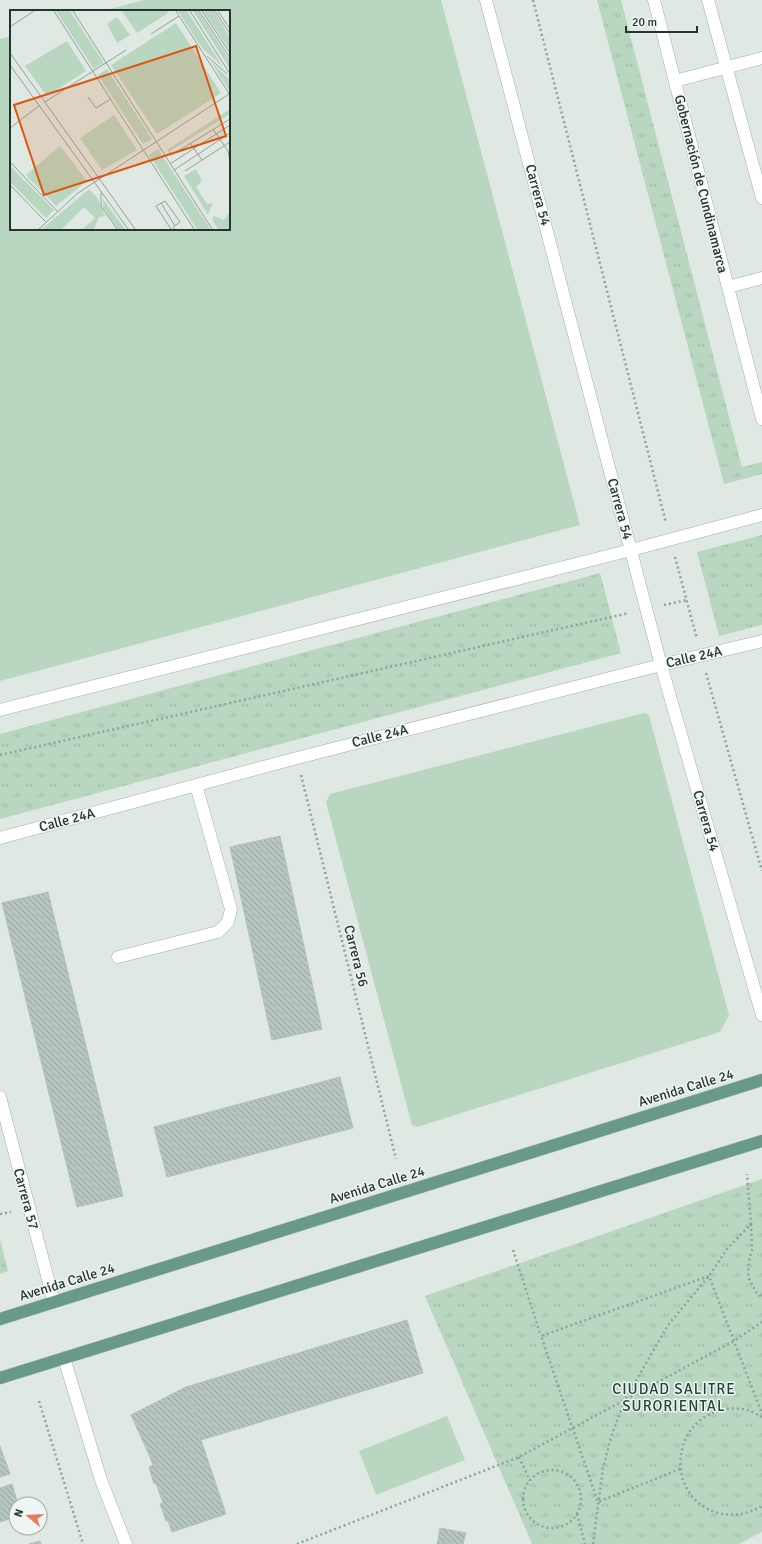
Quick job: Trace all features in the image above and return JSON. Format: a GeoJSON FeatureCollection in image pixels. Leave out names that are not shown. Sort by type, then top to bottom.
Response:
{"type":"FeatureCollection","features":[{"type":"Feature","properties":{"kind":"main road","name":"Avenida Calle 24"},"geometry":{"type":"LineString","coordinates":[[0,1319],[762,1080]]}},
{"type":"Feature","properties":{"kind":"main road"},"geometry":{"type":"LineString","coordinates":[[0,1378],[762,1141]]}},
{"type":"Feature","properties":{"kind":"street","name":"Carrera 54"},"geometry":{"type":"LineString","coordinates":[[486,0],[661,665],[762,1015]]}},
{"type":"Feature","properties":{"kind":"street","name":"Gobernación de Cundinamarca"},"geometry":{"type":"LineString","coordinates":[[654,0],[762,419]]}},
{"type":"Feature","properties":{"kind":"street"},"geometry":{"type":"LineString","coordinates":[[708,0],[762,198]]}},
{"type":"Feature","properties":{"kind":"street","name":"Gobernación de Cundinamarca"},"geometry":{"type":"LineString","coordinates":[[675,81],[762,58]]}},
{"type":"Feature","properties":{"kind":"street","name":"Gobernación de Cundinamarca"},"geometry":{"type":"LineString","coordinates":[[728,287],[762,278]]}},
{"type":"Feature","properties":{"kind":"street"},"geometry":{"type":"LineString","coordinates":[[0,710],[671,540],[762,515]]}},
{"type":"Feature","properties":{"kind":"street","name":"Calle 24A"},"geometry":{"type":"LineString","coordinates":[[0,838],[297,758],[661,665],[762,641]]}},
{"type":"Feature","properties":{"kind":"street"},"geometry":{"type":"LineString","coordinates":[[118,957],[218,932],[228,922],[231,909],[196,785]]}},
{"type":"Feature","properties":{"kind":"street","name":"Carrera 57"},"geometry":{"type":"LineString","coordinates":[[0,1097],[54,1302]]}},
{"type":"Feature","properties":{"kind":"street"},"geometry":{"type":"LineString","coordinates":[[64,1358],[101,1480],[126,1544]]}},
{"type":"Feature","properties":{"kind":"path"},"geometry":{"type":"LineString","coordinates":[[533,0],[701,656],[762,871]]}},
{"type":"Feature","properties":{"kind":"path"},"geometry":{"type":"LineString","coordinates":[[0,756],[687,600]]}},
{"type":"Feature","properties":{"kind":"path","name":"Carrera 56"},"geometry":{"type":"LineString","coordinates":[[297,758],[396,1159]]}},
{"type":"Feature","properties":{"kind":"path"},"geometry":{"type":"LineString","coordinates":[[747,1174],[752,1250],[749,1261],[748,1277],[756,1292],[762,1296]]}},
{"type":"Feature","properties":{"kind":"path"},"geometry":{"type":"LineString","coordinates":[[594,1544],[603,1468],[612,1434],[626,1398],[668,1325],[709,1276],[727,1249],[751,1224]]}},
{"type":"Feature","properties":{"kind":"path"},"geometry":{"type":"LineString","coordinates":[[513,1250],[598,1502]]}},
{"type":"Feature","properties":{"kind":"path"},"geometry":{"type":"LineString","coordinates":[[541,1336],[709,1276]]}},
{"type":"Feature","properties":{"kind":"path"},"geometry":{"type":"LineString","coordinates":[[709,1276],[762,1414]]}},
{"type":"Feature","properties":{"kind":"path"},"geometry":{"type":"LineString","coordinates":[[297,1544],[519,1457],[734,1341],[762,1322]]}},
{"type":"Feature","properties":{"kind":"path"},"geometry":{"type":"LineString","coordinates":[[38,1401],[84,1544]]}},
{"type":"Feature","properties":{"kind":"path"},"geometry":{"type":"LineString","coordinates":[[762,1417],[748,1410],[730,1408],[713,1412],[698,1422],[687,1435],[681,1452],[680,1469],[686,1486],[692,1496],[710,1510],[727,1515],[745,1514],[762,1506]]}},
{"type":"Feature","properties":{"kind":"path"},"geometry":{"type":"LineString","coordinates":[[519,1457],[530,1481]]}},
{"type":"Feature","properties":{"kind":"path"},"geometry":{"type":"LineString","coordinates":[[598,1502],[680,1469]]}},
{"type":"Feature","properties":{"kind":"path"},"geometry":{"type":"LineString","coordinates":[[555,1470],[564,1473],[572,1478],[578,1486],[580,1504],[577,1513],[571,1521],[554,1528],[544,1527],[535,1523],[525,1508],[523,1498],[525,1489],[537,1474],[555,1470]]}},
{"type":"Feature","properties":{"kind":"path"},"geometry":{"type":"LineString","coordinates":[[577,1513],[585,1544]]}},
{"type":"Feature","properties":{"kind":"green space"},"geometry":{"type":"Polygon","coordinates":[[[144,0],[441,0],[580,525],[0,681],[0,39],[10,36],[10,230],[230,230],[230,10],[107,10],[144,0]]]}},
{"type":"Feature","properties":{"kind":"green space"},"geometry":{"type":"Polygon","coordinates":[[[597,0],[621,0],[742,467],[762,462],[762,474],[724,484],[597,0]]]}},
{"type":"Feature","properties":{"kind":"green space"},"geometry":{"type":"Polygon","coordinates":[[[762,535],[762,625],[719,636],[697,552],[762,535]]]}},
{"type":"Feature","properties":{"kind":"green space"},"geometry":{"type":"Polygon","coordinates":[[[600,573],[621,653],[0,819],[0,734],[600,573]]]}},
{"type":"Feature","properties":{"kind":"green space"},"geometry":{"type":"Polygon","coordinates":[[[644,713],[649,715],[729,1015],[720,1032],[417,1127],[412,1125],[326,802],[330,794],[644,713]]]}},
{"type":"Feature","properties":{"kind":"green space"},"geometry":{"type":"Polygon","coordinates":[[[762,1179],[762,1532],[739,1544],[532,1544],[425,1296],[762,1179]]]}},
{"type":"Feature","properties":{"kind":"green space"},"geometry":{"type":"Polygon","coordinates":[[[0,1239],[8,1271],[0,1274],[0,1239]]]}},
{"type":"Feature","properties":{"kind":"green space"},"geometry":{"type":"Polygon","coordinates":[[[447,1416],[465,1460],[376,1495],[359,1451],[447,1416]]]}},
{"type":"Feature","properties":{"kind":"building"},"geometry":{"type":"Polygon","coordinates":[[[280,836],[322,1029],[272,1040],[230,847],[280,836]]]}},
{"type":"Feature","properties":{"kind":"building"},"geometry":{"type":"Polygon","coordinates":[[[48,892],[123,1196],[77,1207],[2,903],[48,892]]]}},
{"type":"Feature","properties":{"kind":"building"},"geometry":{"type":"Polygon","coordinates":[[[340,1077],[353,1128],[167,1177],[154,1127],[340,1077]]]}},
{"type":"Feature","properties":{"kind":"building"},"geometry":{"type":"Polygon","coordinates":[[[407,1320],[423,1373],[201,1440],[186,1387],[407,1320]]]}},
{"type":"Feature","properties":{"kind":"building"},"geometry":{"type":"Polygon","coordinates":[[[186,1387],[201,1440],[150,1457],[131,1415],[186,1387]]]}},
{"type":"Feature","properties":{"kind":"building"},"geometry":{"type":"Polygon","coordinates":[[[201,1440],[226,1514],[172,1532],[168,1521],[166,1521],[160,1504],[163,1503],[156,1483],[154,1484],[149,1467],[153,1465],[150,1457],[201,1440]]]}},
{"type":"Feature","properties":{"kind":"building"},"geometry":{"type":"Polygon","coordinates":[[[0,1446],[10,1474],[0,1477],[0,1446]]]}},
{"type":"Feature","properties":{"kind":"building"},"geometry":{"type":"Polygon","coordinates":[[[12,1484],[16,1496],[8,1496],[8,1520],[0,1522],[0,1488],[12,1484]]]}},
{"type":"Feature","properties":{"kind":"building"},"geometry":{"type":"Polygon","coordinates":[[[440,1528],[466,1533],[463,1544],[437,1544],[440,1528]]]}},
{"type":"Feature","properties":{"kind":"building"},"geometry":{"type":"Polygon","coordinates":[[[40,1541],[41,1544],[29,1544],[40,1541]]]}},
{"type":"Feature","properties":{"kind":"district","name":"CIUDAD SALITRE SURORIENTAL"},"geometry":{"type":"Point","coordinates":[674,1398]}}]}
